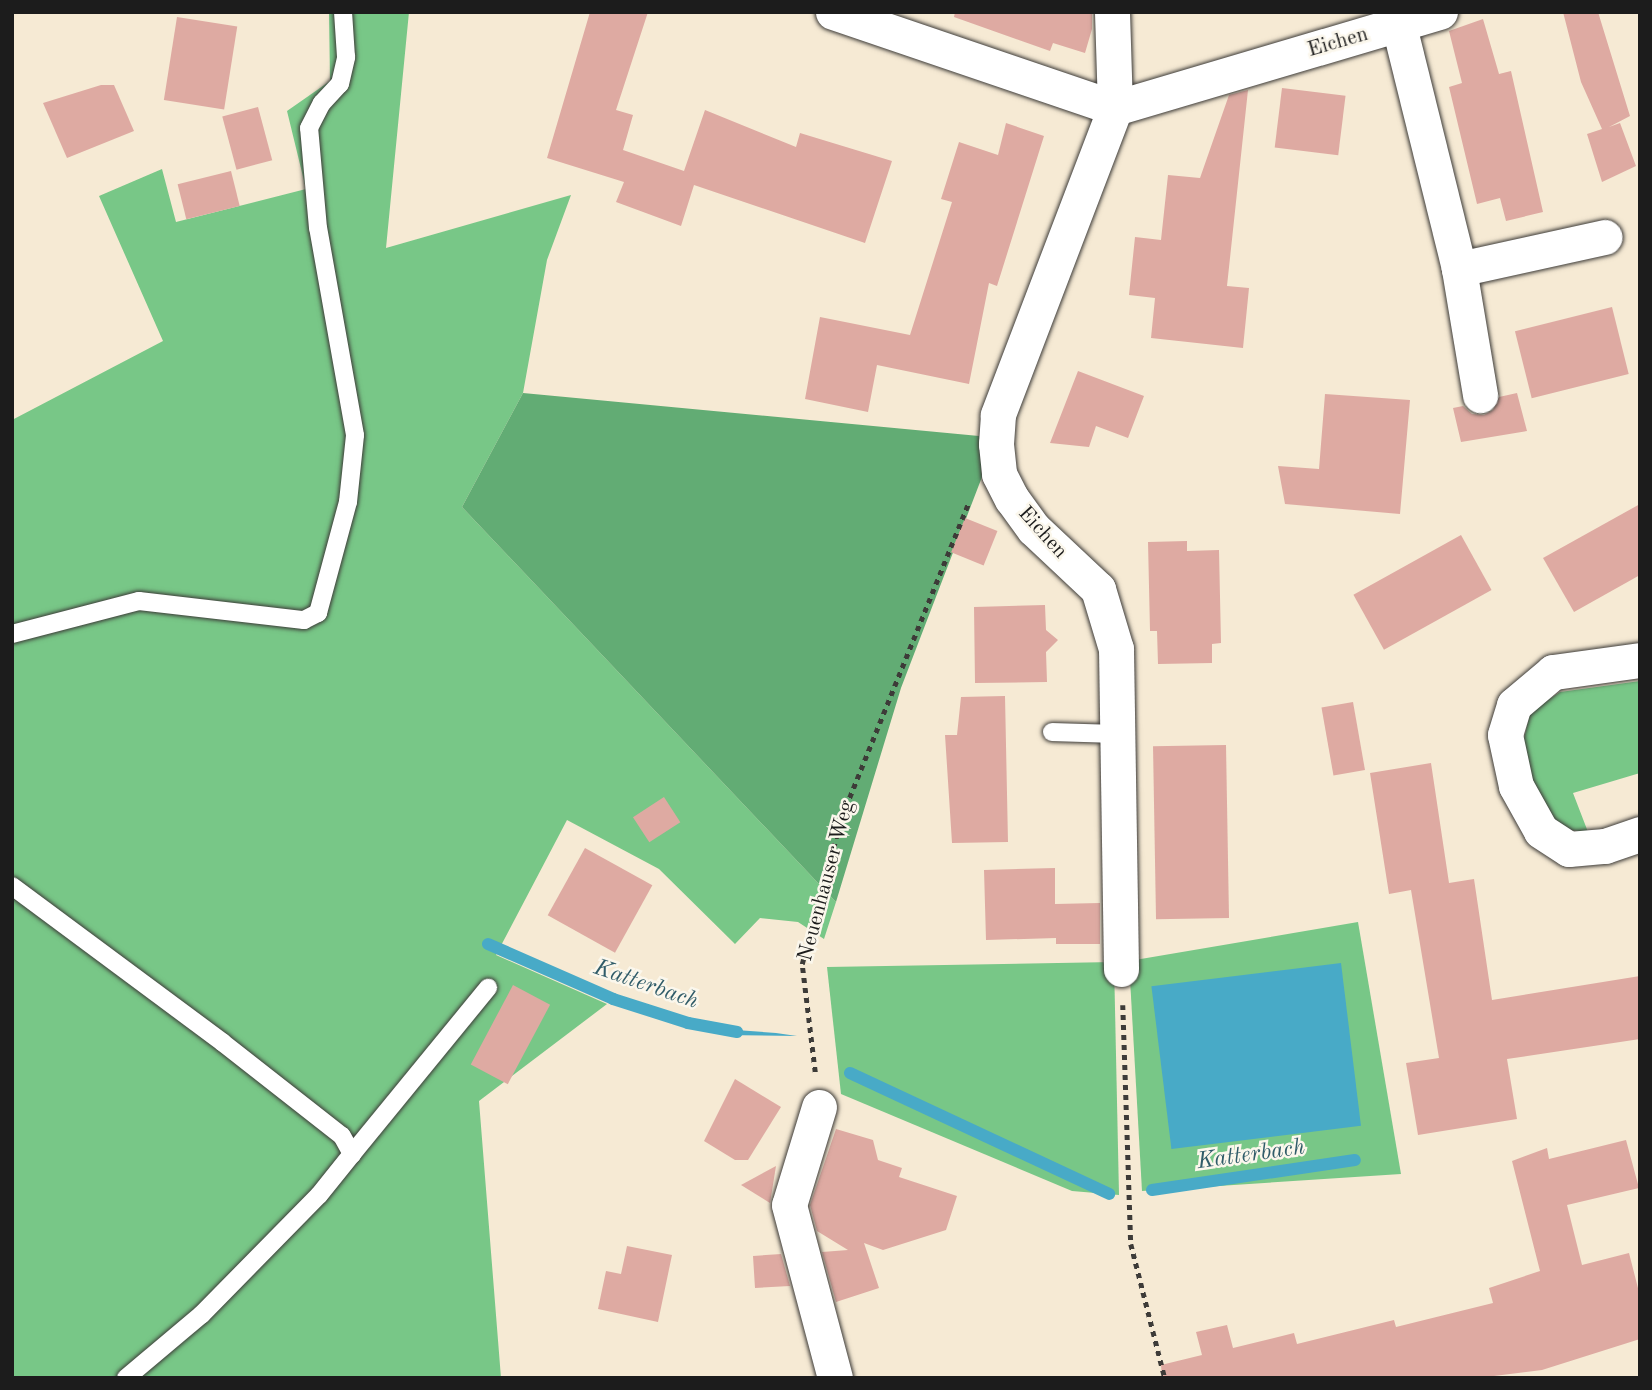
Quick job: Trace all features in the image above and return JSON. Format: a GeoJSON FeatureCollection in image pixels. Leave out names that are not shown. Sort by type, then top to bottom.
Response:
{"type":"FeatureCollection","features":[{"type":"Feature","properties":{"kind":"street"},"geometry":{"type":"LineString","coordinates":[[833,12],[1115,108]]}},
{"type":"Feature","properties":{"kind":"street","name":"Eichen"},"geometry":{"type":"LineString","coordinates":[[1112,12],[1115,108],[998,415],[996,444],[999,474],[1012,499],[1034,529],[1098,589],[1116,649],[1122,970]]}},
{"type":"Feature","properties":{"kind":"street","name":"Eichen"},"geometry":{"type":"LineString","coordinates":[[1115,108],[1440,12]]}},
{"type":"Feature","properties":{"kind":"street"},"geometry":{"type":"LineString","coordinates":[[1399,26],[1459,269],[1480,395]]}},
{"type":"Feature","properties":{"kind":"street"},"geometry":{"type":"LineString","coordinates":[[1459,269],[1605,237]]}},
{"type":"Feature","properties":{"kind":"street"},"geometry":{"type":"LineString","coordinates":[[1640,660],[1553,673],[1514,705],[1505,735],[1516,786],[1541,831],[1569,849],[1605,846],[1640,834]]}},
{"type":"Feature","properties":{"kind":"street"},"geometry":{"type":"LineString","coordinates":[[819,1107],[789,1205],[835,1378]]}},
{"type":"Feature","properties":{"kind":"lane"},"geometry":{"type":"LineString","coordinates":[[12,634],[139,601],[304,620],[318,613],[348,502],[355,435],[318,228],[309,128],[322,103],[340,83],[346,57],[343,12]]}},
{"type":"Feature","properties":{"kind":"lane"},"geometry":{"type":"LineString","coordinates":[[1052,733],[1116,734]]}},
{"type":"Feature","properties":{"kind":"lane"},"geometry":{"type":"LineString","coordinates":[[12,886],[266,1076],[342,1136],[352,1154]]}},
{"type":"Feature","properties":{"kind":"lane"},"geometry":{"type":"LineString","coordinates":[[126,1378],[201,1315],[319,1195],[488,988]]}},
{"type":"Feature","properties":{"kind":"path","name":"Neuenhauser Weg"},"geometry":{"type":"LineString","coordinates":[[819,1107],[802,964],[842,816],[996,444]]}},
{"type":"Feature","properties":{"kind":"path"},"geometry":{"type":"LineString","coordinates":[[1122,970],[1131,1244],[1165,1378]]}},
{"type":"Feature","properties":{"kind":"green space"},"geometry":{"type":"Polygon","coordinates":[[[329,12],[409,12],[386,248],[571,195],[547,260],[523,393],[462,507],[836,902],[824,939],[798,922],[760,918],[735,944],[659,869],[567,820],[496,955],[607,1004],[479,1101],[501,1378],[12,1378],[12,420],[163,341],[99,196],[162,169],[176,222],[306,189],[287,111],[330,81],[329,12]]]}},
{"type":"Feature","properties":{"kind":"green space"},"geometry":{"type":"Polygon","coordinates":[[[523,393],[979,436],[982,477],[901,688],[836,902],[462,507],[523,393]]]}},
{"type":"Feature","properties":{"kind":"green space"},"geometry":{"type":"Polygon","coordinates":[[[1640,681],[1640,773],[1573,793],[1588,832],[1570,830],[1555,821],[1539,800],[1522,748],[1530,712],[1560,692],[1640,681]]]}},
{"type":"Feature","properties":{"kind":"green space"},"geometry":{"type":"Polygon","coordinates":[[[1358,922],[1401,1174],[1142,1191],[1129,961],[1358,922]]]}},
{"type":"Feature","properties":{"kind":"green space"},"geometry":{"type":"Polygon","coordinates":[[[1114,962],[1119,1195],[1072,1191],[841,1094],[827,967],[1114,962]]]}},
{"type":"Feature","properties":{"kind":"water"},"geometry":{"type":"Polygon","coordinates":[[[1341,963],[1361,1126],[1171,1149],[1151,986],[1341,963]]]}},
{"type":"Feature","properties":{"kind":"water"},"geometry":{"type":"Polygon","coordinates":[[[722,1029],[776,1033],[797,1036],[721,1035],[722,1029]]]}},
{"type":"Feature","properties":{"kind":"building"},"geometry":{"type":"Polygon","coordinates":[[[590,12],[648,12],[616,110],[633,115],[623,150],[684,171],[705,110],[796,147],[800,133],[892,161],[865,243],[694,185],[681,226],[616,202],[624,182],[547,158],[590,12]]]}},
{"type":"Feature","properties":{"kind":"building"},"geometry":{"type":"Polygon","coordinates":[[[955,12],[1092,12],[1092,29],[1085,53],[1053,43],[1050,51],[954,17],[955,12]]]}},
{"type":"Feature","properties":{"kind":"building"},"geometry":{"type":"Polygon","coordinates":[[[1563,12],[1598,12],[1630,116],[1609,127],[1620,123],[1636,166],[1602,182],[1587,134],[1602,129],[1581,82],[1563,12]]]}},
{"type":"Feature","properties":{"kind":"building"},"geometry":{"type":"Polygon","coordinates":[[[177,17],[237,27],[224,110],[164,100],[177,17]]]}},
{"type":"Feature","properties":{"kind":"building"},"geometry":{"type":"Polygon","coordinates":[[[1483,19],[1499,74],[1511,71],[1543,212],[1506,221],[1500,198],[1477,204],[1449,87],[1462,83],[1449,31],[1483,19]]]}},
{"type":"Feature","properties":{"kind":"building"},"geometry":{"type":"Polygon","coordinates":[[[101,85],[114,85],[134,131],[67,158],[43,103],[101,85]]]}},
{"type":"Feature","properties":{"kind":"building"},"geometry":{"type":"Polygon","coordinates":[[[1282,88],[1346,96],[1338,155],[1275,148],[1282,88]]]}},
{"type":"Feature","properties":{"kind":"building"},"geometry":{"type":"Polygon","coordinates":[[[1248,90],[1227,286],[1249,288],[1243,348],[1151,338],[1155,298],[1129,295],[1135,237],[1161,240],[1168,175],[1200,178],[1229,95],[1248,90]]]}},
{"type":"Feature","properties":{"kind":"building"},"geometry":{"type":"Polygon","coordinates":[[[258,107],[272,160],[236,170],[222,117],[258,107]]]}},
{"type":"Feature","properties":{"kind":"building"},"geometry":{"type":"Polygon","coordinates":[[[1006,123],[1044,136],[997,286],[989,283],[969,384],[877,365],[868,412],[805,399],[820,317],[910,335],[952,202],[941,199],[959,142],[998,155],[1006,123]]]}},
{"type":"Feature","properties":{"kind":"building"},"geometry":{"type":"Polygon","coordinates":[[[231,171],[240,206],[186,219],[178,184],[231,171]]]}},
{"type":"Feature","properties":{"kind":"building"},"geometry":{"type":"Polygon","coordinates":[[[1612,307],[1629,374],[1532,398],[1515,331],[1612,307]]]}},
{"type":"Feature","properties":{"kind":"building"},"geometry":{"type":"Polygon","coordinates":[[[1078,371],[1144,396],[1128,438],[1096,426],[1089,447],[1050,443],[1078,371]]]}},
{"type":"Feature","properties":{"kind":"building"},"geometry":{"type":"Polygon","coordinates":[[[1517,393],[1527,431],[1461,442],[1453,408],[1463,406],[1472,414],[1484,415],[1493,410],[1499,397],[1517,393]]]}},
{"type":"Feature","properties":{"kind":"building"},"geometry":{"type":"Polygon","coordinates":[[[1325,394],[1410,400],[1400,514],[1285,504],[1278,466],[1319,469],[1325,394]]]}},
{"type":"Feature","properties":{"kind":"building"},"geometry":{"type":"Polygon","coordinates":[[[1640,504],[1640,575],[1574,612],[1543,558],[1640,504]]]}},
{"type":"Feature","properties":{"kind":"building"},"geometry":{"type":"Polygon","coordinates":[[[965,518],[997,531],[984,565],[951,552],[965,518]]]}},
{"type":"Feature","properties":{"kind":"building"},"geometry":{"type":"Polygon","coordinates":[[[1461,535],[1492,590],[1384,650],[1353,595],[1461,535]]]}},
{"type":"Feature","properties":{"kind":"building"},"geometry":{"type":"Polygon","coordinates":[[[1187,541],[1187,551],[1219,550],[1221,643],[1212,644],[1212,663],[1158,664],[1157,631],[1150,631],[1148,542],[1187,541]]]}},
{"type":"Feature","properties":{"kind":"building"},"geometry":{"type":"Polygon","coordinates":[[[1045,605],[1046,630],[1058,640],[1046,652],[1047,682],[975,683],[974,607],[1045,605]]]}},
{"type":"Feature","properties":{"kind":"building"},"geometry":{"type":"Polygon","coordinates":[[[1005,696],[1008,842],[952,843],[945,735],[957,735],[961,697],[1005,696]]]}},
{"type":"Feature","properties":{"kind":"building"},"geometry":{"type":"Polygon","coordinates":[[[1353,702],[1365,770],[1333,776],[1321,708],[1353,702]]]}},
{"type":"Feature","properties":{"kind":"building"},"geometry":{"type":"Polygon","coordinates":[[[1226,745],[1229,918],[1156,919],[1153,746],[1226,745]]]}},
{"type":"Feature","properties":{"kind":"building"},"geometry":{"type":"Polygon","coordinates":[[[1431,763],[1449,883],[1474,879],[1492,1000],[1640,976],[1640,1039],[1507,1059],[1517,1119],[1418,1135],[1406,1063],[1439,1058],[1411,890],[1389,894],[1370,773],[1431,763]]]}},
{"type":"Feature","properties":{"kind":"building"},"geometry":{"type":"Polygon","coordinates":[[[664,797],[680,822],[649,842],[633,817],[664,797]]]}},
{"type":"Feature","properties":{"kind":"building"},"geometry":{"type":"Polygon","coordinates":[[[585,848],[652,885],[615,953],[548,915],[585,848]]]}},
{"type":"Feature","properties":{"kind":"building"},"geometry":{"type":"Polygon","coordinates":[[[1055,868],[1055,904],[1100,903],[1100,944],[1056,944],[1056,938],[986,940],[984,870],[1055,868]]]}},
{"type":"Feature","properties":{"kind":"building"},"geometry":{"type":"Polygon","coordinates":[[[513,985],[550,1005],[508,1084],[471,1064],[513,985]]]}},
{"type":"Feature","properties":{"kind":"building"},"geometry":{"type":"Polygon","coordinates":[[[735,1079],[781,1107],[748,1160],[735,1160],[704,1141],[735,1079]]]}},
{"type":"Feature","properties":{"kind":"building"},"geometry":{"type":"Polygon","coordinates":[[[836,1129],[873,1140],[878,1160],[902,1168],[899,1177],[957,1196],[946,1230],[883,1250],[864,1243],[879,1288],[836,1302],[822,1252],[848,1250],[817,1231],[810,1205],[836,1129]]]}},
{"type":"Feature","properties":{"kind":"building"},"geometry":{"type":"Polygon","coordinates":[[[1626,1140],[1639,1188],[1567,1205],[1582,1265],[1629,1253],[1640,1296],[1640,1339],[1542,1370],[1478,1378],[1162,1378],[1161,1365],[1202,1355],[1196,1332],[1227,1325],[1233,1348],[1294,1333],[1297,1344],[1394,1320],[1396,1327],[1493,1303],[1489,1288],[1540,1271],[1512,1161],[1547,1148],[1549,1159],[1626,1140]]]}},
{"type":"Feature","properties":{"kind":"building"},"geometry":{"type":"Polygon","coordinates":[[[776,1166],[770,1203],[741,1185],[776,1166]]]}},
{"type":"Feature","properties":{"kind":"building"},"geometry":{"type":"Polygon","coordinates":[[[627,1246],[672,1255],[658,1322],[598,1309],[606,1271],[621,1274],[627,1246]]]}},
{"type":"Feature","properties":{"kind":"building"},"geometry":{"type":"Polygon","coordinates":[[[781,1254],[790,1286],[755,1288],[753,1256],[781,1254]]]}},
{"type":"Feature","properties":{"kind":"waterway","name":"Katterbach"},"geometry":{"type":"LineString","coordinates":[[488,944],[613,999],[688,1023],[737,1032]]}},
{"type":"Feature","properties":{"kind":"waterway","name":"Katterbach"},"geometry":{"type":"LineString","coordinates":[[850,1073],[1109,1194]]}},
{"type":"Feature","properties":{"kind":"waterway","name":"Katterbach"},"geometry":{"type":"LineString","coordinates":[[1152,1190],[1355,1160]]}}]}
